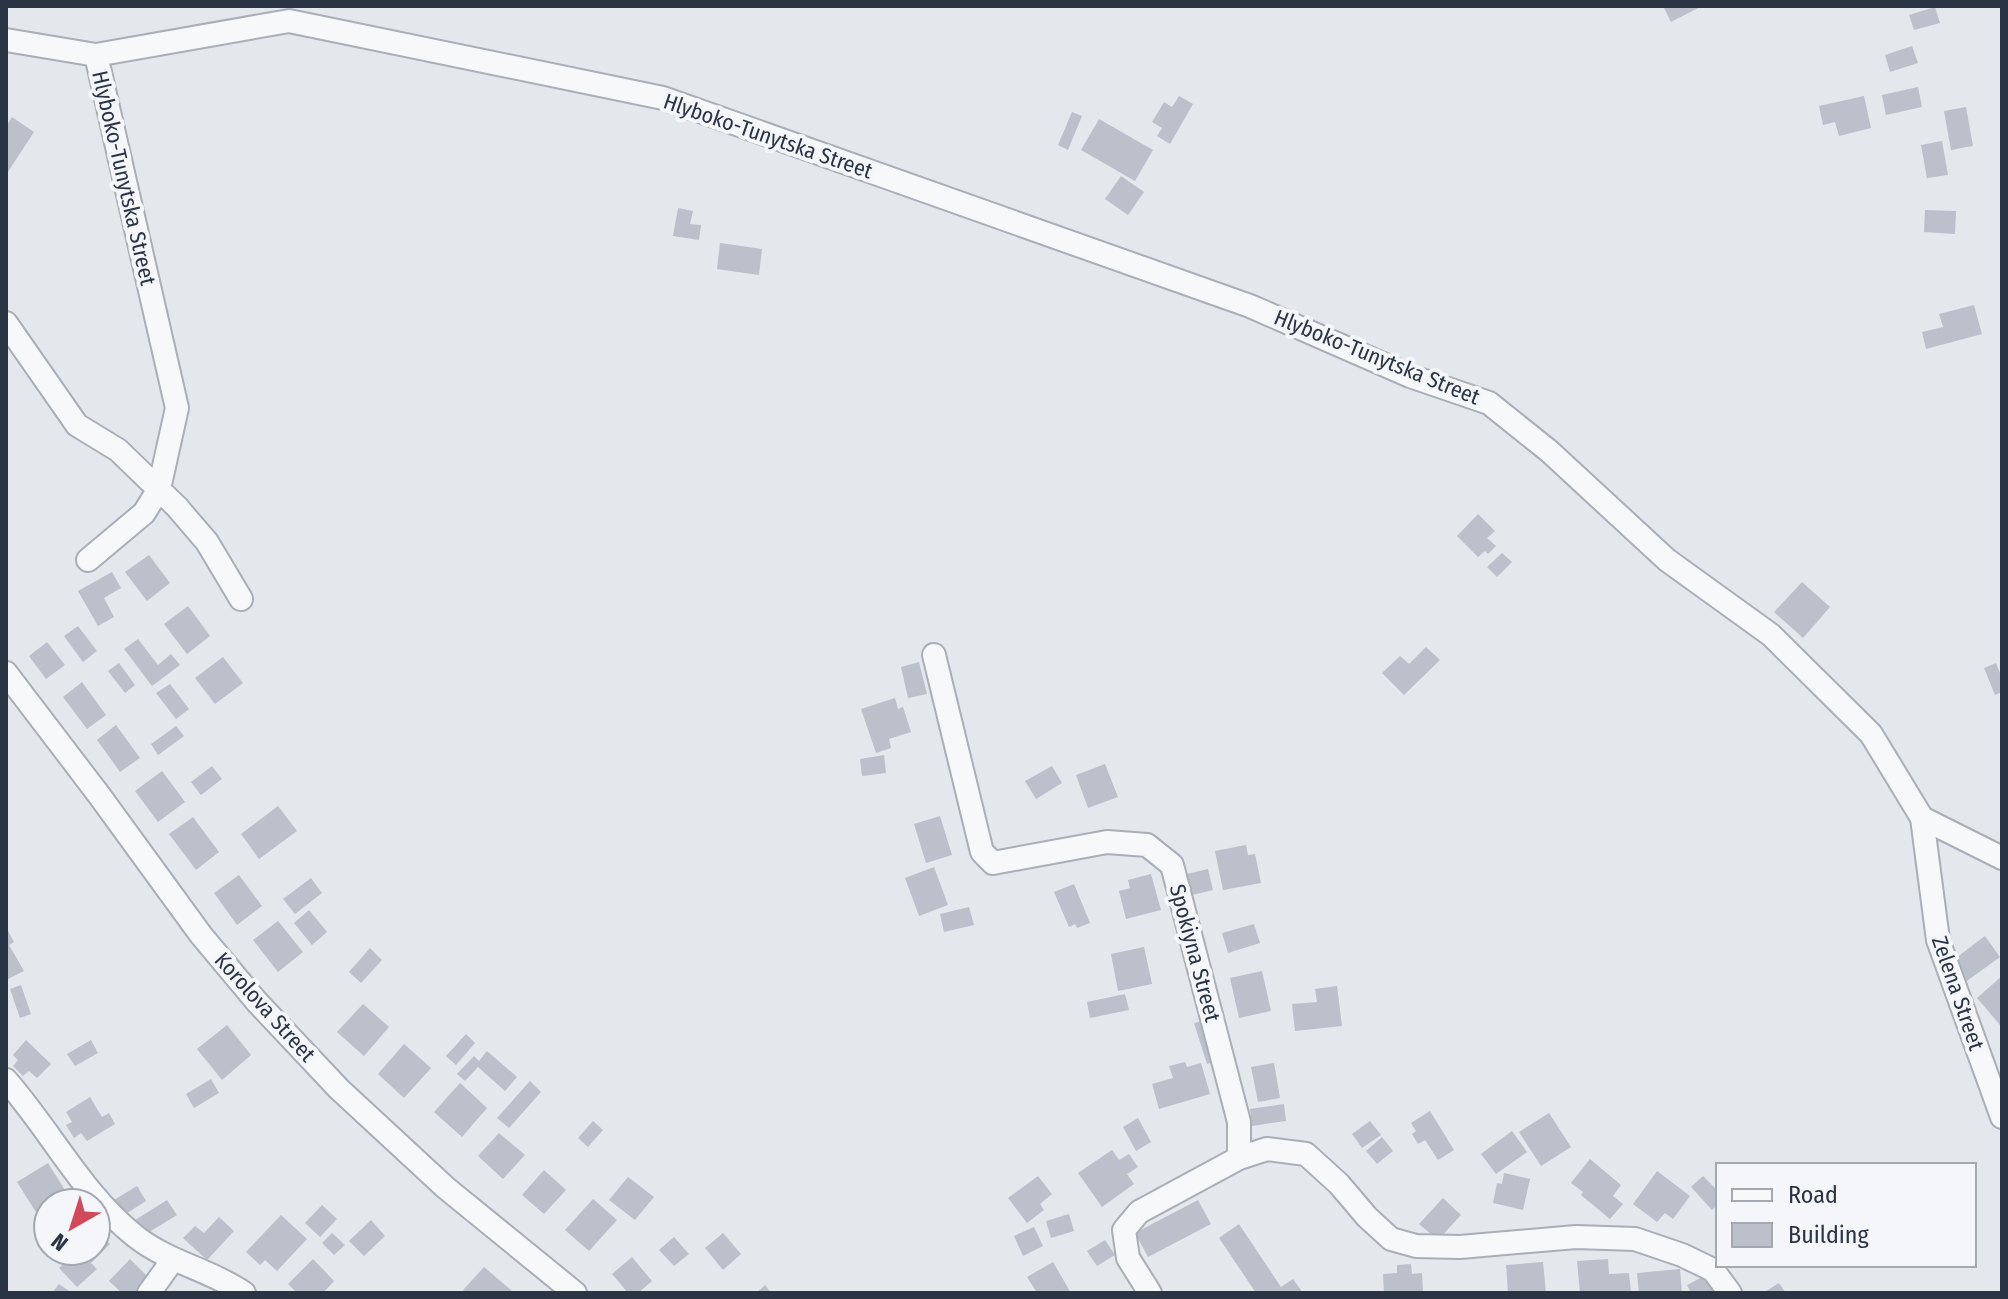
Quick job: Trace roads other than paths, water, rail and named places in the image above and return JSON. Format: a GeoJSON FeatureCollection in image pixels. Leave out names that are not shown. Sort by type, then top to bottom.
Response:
{"type":"FeatureCollection","features":[{"type":"Feature","properties":{"kind":"street","name":"Hlyboko-Tunytska Street"},"geometry":{"type":"LineString","coordinates":[[159,489],[177,408],[96,55],[289,21],[678,103],[1250,306],[1410,376],[1489,403],[1549,451],[1667,560],[1771,635]]}},
{"type":"Feature","properties":{"kind":"street"},"geometry":{"type":"LineString","coordinates":[[6,40],[96,55]]}},
{"type":"Feature","properties":{"kind":"street"},"geometry":{"type":"LineString","coordinates":[[6,323],[77,425],[118,450],[159,489],[207,542],[241,599]]}},
{"type":"Feature","properties":{"kind":"street"},"geometry":{"type":"LineString","coordinates":[[88,560],[144,513],[159,489]]}},
{"type":"Feature","properties":{"kind":"street","name":"Zelena Street"},"geometry":{"type":"LineString","coordinates":[[1771,635],[1871,734],[1922,818],[1938,940],[2002,1117]]}},
{"type":"Feature","properties":{"kind":"street","name":"Spokiyna Street"},"geometry":{"type":"LineString","coordinates":[[934,655],[982,852],[993,863],[1107,842],[1147,845],[1172,865],[1239,1122],[1239,1158]]}},
{"type":"Feature","properties":{"kind":"street","name":"Korolova Street"},"geometry":{"type":"LineString","coordinates":[[6,673],[201,935],[257,1002],[339,1089],[446,1188],[575,1293]]}},
{"type":"Feature","properties":{"kind":"street"},"geometry":{"type":"LineString","coordinates":[[1922,818],[2002,858]]}},
{"type":"Feature","properties":{"kind":"street"},"geometry":{"type":"LineString","coordinates":[[6,1080],[25,1101],[104,1211],[138,1239],[172,1261],[213,1276],[244,1293]]}},
{"type":"Feature","properties":{"kind":"street"},"geometry":{"type":"LineString","coordinates":[[1150,1293],[1128,1258],[1124,1230],[1139,1212],[1239,1158],[1267,1149],[1306,1154],[1391,1239],[1416,1246],[1460,1247],[1576,1237],[1635,1239],[1682,1255],[1713,1270],[1730,1293]]}},
{"type":"Feature","properties":{"kind":"street"},"geometry":{"type":"LineString","coordinates":[[149,1293],[172,1261]]}}]}
